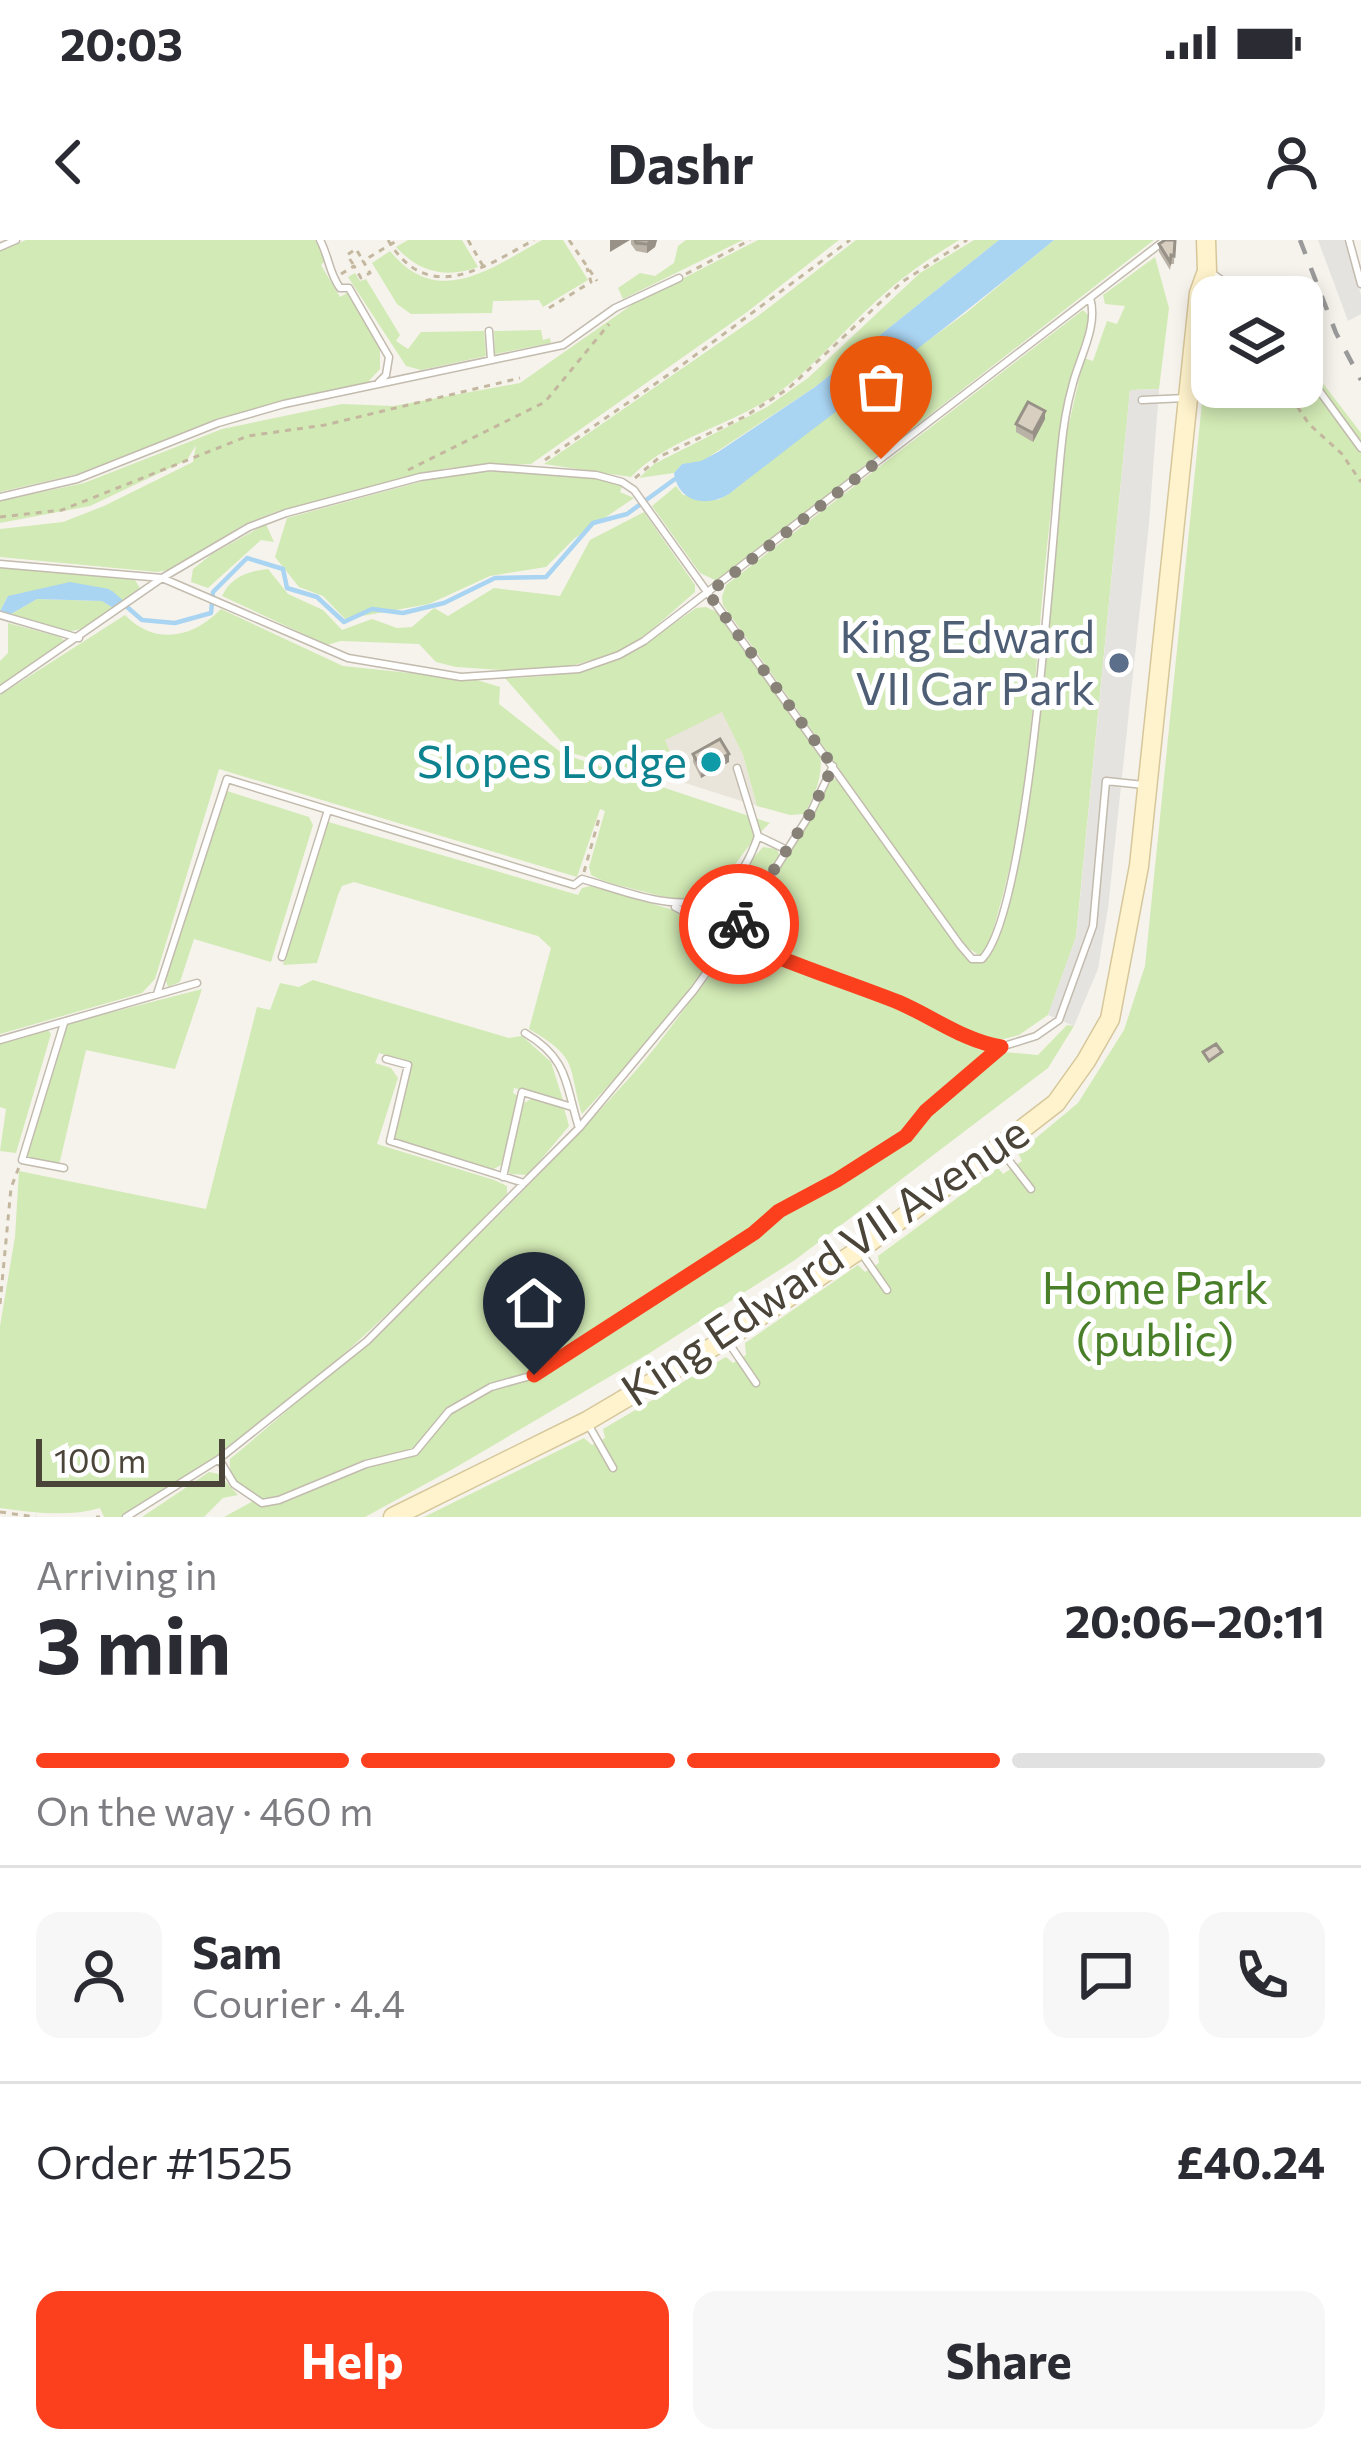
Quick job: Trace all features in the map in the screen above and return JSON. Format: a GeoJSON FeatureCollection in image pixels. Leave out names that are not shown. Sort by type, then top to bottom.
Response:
{"type":"FeatureCollection","features":[{"type":"Feature","properties":{"kind":"main road","name":"King Edward VII Avenue"},"geometry":{"type":"LineString","coordinates":[[393,1517],[587,1421],[726,1339],[859,1250],[999,1147],[1056,1102],[1086,1061],[1110,1019],[1139,866],[1199,292],[1207,271],[1206,240]]}},
{"type":"Feature","properties":{"kind":"lane"},"geometry":{"type":"LineString","coordinates":[[0,247],[16,240]]}},
{"type":"Feature","properties":{"kind":"lane"},"geometry":{"type":"LineString","coordinates":[[320,240],[340,288],[349,288],[389,357],[413,377]]}},
{"type":"Feature","properties":{"kind":"lane"},"geometry":{"type":"LineString","coordinates":[[0,564],[162,578],[349,658],[461,676],[565,671],[593,665],[632,648],[708,593],[1165,240]]}},
{"type":"Feature","properties":{"kind":"lane"},"geometry":{"type":"LineString","coordinates":[[1349,240],[1361,284]]}},
{"type":"Feature","properties":{"kind":"lane"},"geometry":{"type":"LineString","coordinates":[[1207,271],[1214,276]]}},
{"type":"Feature","properties":{"kind":"lane"},"geometry":{"type":"LineString","coordinates":[[0,496],[77,479],[218,423],[563,345],[618,307],[679,278]]}},
{"type":"Feature","properties":{"kind":"lane"},"geometry":{"type":"LineString","coordinates":[[0,690],[162,578],[268,519],[393,484],[468,469],[596,475],[630,486],[638,495],[960,945],[972,958],[982,959],[989,952],[1002,913],[1019,835],[1065,422],[1092,318],[1090,298]]}},
{"type":"Feature","properties":{"kind":"lane"},"geometry":{"type":"LineString","coordinates":[[489,331],[491,360]]}},
{"type":"Feature","properties":{"kind":"lane"},"geometry":{"type":"LineString","coordinates":[[377,384],[386,375],[389,357]]}},
{"type":"Feature","properties":{"kind":"lane"},"geometry":{"type":"LineString","coordinates":[[1323,396],[1361,448]]}},
{"type":"Feature","properties":{"kind":"lane"},"geometry":{"type":"LineString","coordinates":[[1142,400],[1188,398]]}},
{"type":"Feature","properties":{"kind":"lane"},"geometry":{"type":"LineString","coordinates":[[5,617],[79,638]]}},
{"type":"Feature","properties":{"kind":"lane"},"geometry":{"type":"LineString","coordinates":[[126,1517],[219,1460],[368,1341],[579,1127],[694,990],[810,814],[833,766]]}},
{"type":"Feature","properties":{"kind":"lane"},"geometry":{"type":"LineString","coordinates":[[671,905],[718,896],[748,865],[758,836],[737,768]]}},
{"type":"Feature","properties":{"kind":"lane"},"geometry":{"type":"LineString","coordinates":[[157,994],[227,779],[574,885],[582,879],[671,905],[787,964],[900,1003],[982,1044],[1001,1047]]}},
{"type":"Feature","properties":{"kind":"lane"},"geometry":{"type":"LineString","coordinates":[[219,1460],[234,1484],[262,1503],[366,1464],[415,1452],[449,1411],[491,1387],[534,1375],[737,1245],[779,1211],[906,1136],[926,1111],[1001,1047],[1036,1036],[1059,1020],[1093,926],[1106,781],[1148,786]]}},
{"type":"Feature","properties":{"kind":"lane"},"geometry":{"type":"LineString","coordinates":[[282,957],[328,810]]}},
{"type":"Feature","properties":{"kind":"lane"},"geometry":{"type":"LineString","coordinates":[[758,836],[785,849]]}},
{"type":"Feature","properties":{"kind":"lane"},"geometry":{"type":"LineString","coordinates":[[0,1040],[197,983]]}},
{"type":"Feature","properties":{"kind":"lane"},"geometry":{"type":"LineString","coordinates":[[64,1023],[22,1160],[64,1168]]}},
{"type":"Feature","properties":{"kind":"lane"},"geometry":{"type":"LineString","coordinates":[[525,1033],[561,1064],[579,1127]]}},
{"type":"Feature","properties":{"kind":"lane"},"geometry":{"type":"LineString","coordinates":[[386,1059],[408,1065],[389,1141],[524,1183]]}},
{"type":"Feature","properties":{"kind":"lane"},"geometry":{"type":"LineString","coordinates":[[503,1177],[522,1092],[572,1107]]}},
{"type":"Feature","properties":{"kind":"lane"},"geometry":{"type":"LineString","coordinates":[[999,1147],[1031,1189]]}},
{"type":"Feature","properties":{"kind":"lane"},"geometry":{"type":"LineString","coordinates":[[859,1250],[887,1290]]}},
{"type":"Feature","properties":{"kind":"lane"},"geometry":{"type":"LineString","coordinates":[[726,1339],[756,1384]]}},
{"type":"Feature","properties":{"kind":"lane"},"geometry":{"type":"LineString","coordinates":[[587,1421],[613,1468]]}},
{"type":"Feature","properties":{"kind":"path"},"geometry":{"type":"LineString","coordinates":[[363,261],[398,240]]}},
{"type":"Feature","properties":{"kind":"path"},"geometry":{"type":"LineString","coordinates":[[468,240],[484,267]]}},
{"type":"Feature","properties":{"kind":"path"},"geometry":{"type":"LineString","coordinates":[[389,242],[406,263],[425,274],[457,277],[534,240]]}},
{"type":"Feature","properties":{"kind":"path"},"geometry":{"type":"LineString","coordinates":[[569,240],[597,281]]}},
{"type":"Feature","properties":{"kind":"path"},"geometry":{"type":"LineString","coordinates":[[679,278],[750,240]]}},
{"type":"Feature","properties":{"kind":"path"},"geometry":{"type":"LineString","coordinates":[[535,469],[850,240]]}},
{"type":"Feature","properties":{"kind":"path"},"geometry":{"type":"LineString","coordinates":[[630,486],[641,470],[661,456],[744,417],[789,388],[902,282],[967,240]]}},
{"type":"Feature","properties":{"kind":"path"},"geometry":{"type":"LineString","coordinates":[[356,249],[370,273],[362,278],[354,266],[347,255],[356,249]]}},
{"type":"Feature","properties":{"kind":"path"},"geometry":{"type":"LineString","coordinates":[[339,276],[354,266]]}},
{"type":"Feature","properties":{"kind":"path"},"geometry":{"type":"LineString","coordinates":[[549,308],[591,282],[587,268]]}},
{"type":"Feature","properties":{"kind":"path"},"geometry":{"type":"LineString","coordinates":[[393,484],[409,469],[545,402],[618,307]]}},
{"type":"Feature","properties":{"kind":"path"},"geometry":{"type":"LineString","coordinates":[[0,517],[62,510],[248,436],[325,425],[520,378]]}},
{"type":"Feature","properties":{"kind":"path"},"geometry":{"type":"LineString","coordinates":[[1298,408],[1342,454],[1361,482]]}},
{"type":"Feature","properties":{"kind":"path"},"geometry":{"type":"LineString","coordinates":[[582,879],[600,814]]}},
{"type":"Feature","properties":{"kind":"path"},"geometry":{"type":"LineString","coordinates":[[0,1304],[11,1187],[22,1160]]}},
{"type":"Feature","properties":{"kind":"path"},"geometry":{"type":"LineString","coordinates":[[0,1512],[36,1517]]}},
{"type":"Feature","properties":{"kind":"shaded area"},"geometry":{"type":"Polygon","coordinates":[[[1318,240],[1344,240],[1361,295],[1361,314],[1348,321],[1318,240]]]}},
{"type":"Feature","properties":{"kind":"shaded area","name":"King Edward VII Car Park"},"geometry":{"type":"Polygon","coordinates":[[[1159,389],[1108,908],[1098,969],[1074,1026],[1048,1015],[1076,937],[1130,390],[1159,389]]]}},
{"type":"Feature","properties":{"kind":"shaded area"},"geometry":{"type":"Polygon","coordinates":[[[722,711],[743,755],[757,806],[682,782],[664,740],[722,711]]]}},
{"type":"Feature","properties":{"kind":"green space"},"geometry":{"type":"Polygon","coordinates":[[[26,240],[315,240],[326,260],[321,265],[340,297],[347,293],[380,348],[380,369],[367,383],[220,418],[78,474],[0,492],[0,251],[26,240]]]}},
{"type":"Feature","properties":{"kind":"green space"},"geometry":{"type":"Polygon","coordinates":[[[408,240],[462,240],[478,267],[444,273],[424,267],[396,247],[408,240]]]}},
{"type":"Feature","properties":{"kind":"green space"},"geometry":{"type":"Polygon","coordinates":[[[542,240],[563,240],[588,280],[543,307],[539,300],[493,301],[492,313],[411,314],[397,304],[372,263],[390,251],[408,269],[446,281],[484,271],[542,240]]]}},
{"type":"Feature","properties":{"kind":"green space"},"geometry":{"type":"Polygon","coordinates":[[[686,240],[743,240],[623,299],[618,288],[640,273],[655,276],[674,263],[678,246],[686,240]]]}},
{"type":"Feature","properties":{"kind":"green space"},"geometry":{"type":"Polygon","coordinates":[[[758,240],[839,240],[747,312],[531,464],[448,468],[278,511],[243,525],[174,569],[157,572],[0,557],[0,529],[63,522],[104,506],[193,462],[196,445],[187,460],[90,506],[0,523],[0,501],[84,483],[222,429],[342,404],[394,406],[520,383],[633,304],[758,240]]]}},
{"type":"Feature","properties":{"kind":"green space"},"geometry":{"type":"Polygon","coordinates":[[[856,240],[959,240],[893,286],[775,395],[663,452],[631,477],[544,464],[758,316],[856,240]]]}},
{"type":"Feature","properties":{"kind":"green space"},"geometry":{"type":"Polygon","coordinates":[[[974,240],[999,240],[815,387],[701,462],[682,464],[674,473],[639,478],[654,464],[767,407],[808,378],[920,273],[974,240]]]}},
{"type":"Feature","properties":{"kind":"green space"},"geometry":{"type":"Polygon","coordinates":[[[1054,240],[1154,240],[717,581],[700,573],[652,506],[676,486],[683,495],[718,500],[729,494],[1054,240]]]}},
{"type":"Feature","properties":{"kind":"green space"},"geometry":{"type":"Polygon","coordinates":[[[1155,257],[1169,308],[1159,389],[1130,390],[1076,937],[1048,1015],[1019,1035],[987,1040],[908,1002],[766,951],[755,939],[754,912],[832,779],[840,780],[965,957],[982,962],[991,952],[1009,904],[1022,838],[1065,441],[1084,358],[1093,361],[1107,321],[1117,324],[1125,306],[1105,304],[1103,295],[1155,257]]]}},
{"type":"Feature","properties":{"kind":"green space"},"geometry":{"type":"Polygon","coordinates":[[[355,273],[360,281],[366,279],[400,335],[396,341],[408,349],[421,332],[484,331],[486,356],[421,370],[406,366],[348,277],[355,273]]]}},
{"type":"Feature","properties":{"kind":"green space"},"geometry":{"type":"Polygon","coordinates":[[[1083,310],[1090,317],[1060,443],[1017,832],[988,948],[980,956],[964,945],[723,605],[722,597],[726,585],[1083,310]]]}},
{"type":"Feature","properties":{"kind":"green space"},"geometry":{"type":"Polygon","coordinates":[[[541,330],[543,340],[550,338],[551,343],[495,354],[494,331],[541,330]]]}},
{"type":"Feature","properties":{"kind":"green space","name":"Home Park (public)"},"geometry":{"type":"Polygon","coordinates":[[[1323,383],[1361,433],[1361,1517],[424,1517],[584,1438],[592,1445],[605,1438],[603,1429],[717,1362],[726,1357],[733,1363],[746,1355],[745,1343],[858,1265],[865,1272],[879,1263],[878,1256],[998,1168],[1003,1174],[1022,1161],[1018,1153],[1078,1103],[1124,1030],[1145,966],[1201,408],[1323,408],[1323,383]]]}},
{"type":"Feature","properties":{"kind":"green space"},"geometry":{"type":"Polygon","coordinates":[[[499,471],[588,477],[622,486],[620,492],[634,498],[575,538],[546,567],[490,576],[429,604],[345,619],[323,596],[299,587],[275,557],[287,518],[449,474],[499,471]]]}},
{"type":"Feature","properties":{"kind":"green space"},"geometry":{"type":"Polygon","coordinates":[[[644,512],[695,585],[695,592],[647,634],[616,653],[564,668],[456,667],[436,662],[419,644],[341,641],[327,645],[222,596],[241,576],[268,569],[288,594],[323,610],[342,630],[372,619],[397,628],[412,627],[434,608],[448,616],[494,588],[560,596],[590,540],[644,512]]]}},
{"type":"Feature","properties":{"kind":"green space"},"geometry":{"type":"Polygon","coordinates":[[[266,524],[274,542],[261,540],[208,588],[191,582],[193,569],[212,554],[266,524]]]}},
{"type":"Feature","properties":{"kind":"green space"},"geometry":{"type":"Polygon","coordinates":[[[0,567],[135,580],[141,590],[122,604],[109,589],[8,596],[0,611],[0,567]]]}},
{"type":"Feature","properties":{"kind":"green space"},"geometry":{"type":"Polygon","coordinates":[[[37,599],[102,601],[115,609],[86,627],[65,631],[11,614],[37,599]]]}},
{"type":"Feature","properties":{"kind":"green space"},"geometry":{"type":"Polygon","coordinates":[[[696,608],[717,612],[819,751],[818,784],[804,814],[757,806],[743,755],[722,712],[665,740],[682,782],[571,753],[505,678],[562,674],[607,662],[696,608]]]}},
{"type":"Feature","properties":{"kind":"green space"},"geometry":{"type":"Polygon","coordinates":[[[221,609],[343,666],[477,680],[500,687],[499,704],[563,754],[770,823],[720,883],[693,898],[672,898],[591,875],[589,867],[605,811],[600,809],[577,877],[219,769],[155,979],[142,993],[0,1034],[0,695],[125,615],[149,631],[174,634],[198,627],[221,609]]]}},
{"type":"Feature","properties":{"kind":"green space"},"geometry":{"type":"Polygon","coordinates":[[[8,623],[65,641],[0,688],[0,661],[8,653],[8,623]]]}},
{"type":"Feature","properties":{"kind":"green space"},"geometry":{"type":"Polygon","coordinates":[[[224,790],[309,817],[313,825],[271,962],[194,939],[180,982],[168,987],[165,978],[224,790]]]}},
{"type":"Feature","properties":{"kind":"green space"},"geometry":{"type":"Polygon","coordinates":[[[325,821],[578,895],[591,886],[670,909],[719,937],[722,947],[657,1033],[582,1114],[569,1064],[557,1048],[529,1029],[551,948],[538,936],[354,882],[342,886],[317,963],[283,965],[325,821]]]}},
{"type":"Feature","properties":{"kind":"green space"},"geometry":{"type":"Polygon","coordinates":[[[763,847],[777,849],[780,857],[733,929],[690,910],[722,893],[763,847]]]}},
{"type":"Feature","properties":{"kind":"green space"},"geometry":{"type":"Polygon","coordinates":[[[745,949],[898,1009],[980,1050],[1038,1055],[1067,1025],[1074,1026],[1048,1068],[795,1260],[453,1469],[365,1517],[224,1517],[257,1499],[233,1478],[230,1459],[488,1226],[632,1075],[729,954],[745,949]]]}},
{"type":"Feature","properties":{"kind":"green space"},"geometry":{"type":"Polygon","coordinates":[[[313,980],[509,1038],[522,1036],[551,1062],[563,1100],[514,1088],[518,1096],[501,1165],[492,1170],[400,1144],[391,1131],[412,1063],[379,1053],[375,1063],[391,1068],[398,1078],[377,1144],[494,1180],[507,1186],[507,1194],[308,1385],[222,1454],[144,1508],[122,1517],[104,1517],[100,1508],[39,1513],[0,1508],[0,1326],[15,1237],[19,1171],[206,1209],[257,1007],[270,1010],[280,983],[299,987],[313,980]]]}},
{"type":"Feature","properties":{"kind":"green space"},"geometry":{"type":"Polygon","coordinates":[[[202,989],[175,1069],[86,1050],[60,1161],[57,1165],[22,1156],[61,1031],[70,1023],[202,989]]]}},
{"type":"Feature","properties":{"kind":"green space"},"geometry":{"type":"Polygon","coordinates":[[[48,1030],[51,1034],[16,1153],[0,1151],[6,1109],[0,1107],[0,1044],[48,1030]]]}},
{"type":"Feature","properties":{"kind":"green space"},"geometry":{"type":"Polygon","coordinates":[[[531,1099],[564,1108],[569,1126],[528,1175],[510,1174],[507,1166],[524,1103],[531,1099]]]}},
{"type":"Feature","properties":{"kind":"green space"},"geometry":{"type":"Polygon","coordinates":[[[209,1472],[219,1474],[238,1495],[223,1498],[204,1517],[142,1517],[209,1472]]]}},
{"type":"Feature","properties":{"kind":"water"},"geometry":{"type":"Polygon","coordinates":[[[999,240],[1054,240],[729,494],[703,501],[681,490],[674,473],[682,464],[718,452],[815,387],[999,240]]]}},
{"type":"Feature","properties":{"kind":"water"},"geometry":{"type":"Polygon","coordinates":[[[70,582],[109,589],[122,604],[115,609],[102,601],[37,599],[11,614],[0,611],[8,596],[70,582]]]}},
{"type":"Feature","properties":{"kind":"building"},"geometry":{"type":"Polygon","coordinates":[[[1175,240],[1170,262],[1159,244],[1175,240]]]}},
{"type":"Feature","properties":{"kind":"building"},"geometry":{"type":"Polygon","coordinates":[[[1028,402],[1045,411],[1033,433],[1016,424],[1028,402]]]}},
{"type":"Feature","properties":{"kind":"building"},"geometry":{"type":"Polygon","coordinates":[[[720,739],[729,754],[701,769],[693,754],[720,739]]]}},
{"type":"Feature","properties":{"kind":"building"},"geometry":{"type":"Polygon","coordinates":[[[1216,1044],[1222,1052],[1209,1061],[1203,1052],[1216,1044]]]}},
{"type":"Feature","properties":{"kind":"waterway"},"geometry":{"type":"LineString","coordinates":[[111,593],[142,620],[175,623],[211,613],[213,592],[247,558],[283,569],[287,588],[317,597],[344,622],[372,609],[403,613],[444,603],[495,578],[546,577],[593,523],[627,514],[675,479]]}},
{"type":"Feature","properties":{"kind":"railway"},"geometry":{"type":"LineString","coordinates":[[1300,240],[1336,333],[1361,380]]}},
{"type":"Feature","properties":{"kind":"way so far"},"geometry":{"type":"LineString","coordinates":[[739,924],[810,814],[833,766],[708,593],[881,459]]}},
{"type":"Feature","properties":{"kind":"place","name":"King Edward VII Car Park"},"geometry":{"type":"Point","coordinates":[1119,663]}},
{"type":"Feature","properties":{"kind":"place","name":"Slopes Lodge"},"geometry":{"type":"Point","coordinates":[711,762]}},
{"type":"Feature","properties":{"kind":"route"},"geometry":{"type":"LineString","coordinates":[[534,1375],[754,1233],[779,1211],[906,1136],[926,1111],[1001,1047],[982,1044],[900,1003],[787,964],[731,937],[739,924]]}}]}
